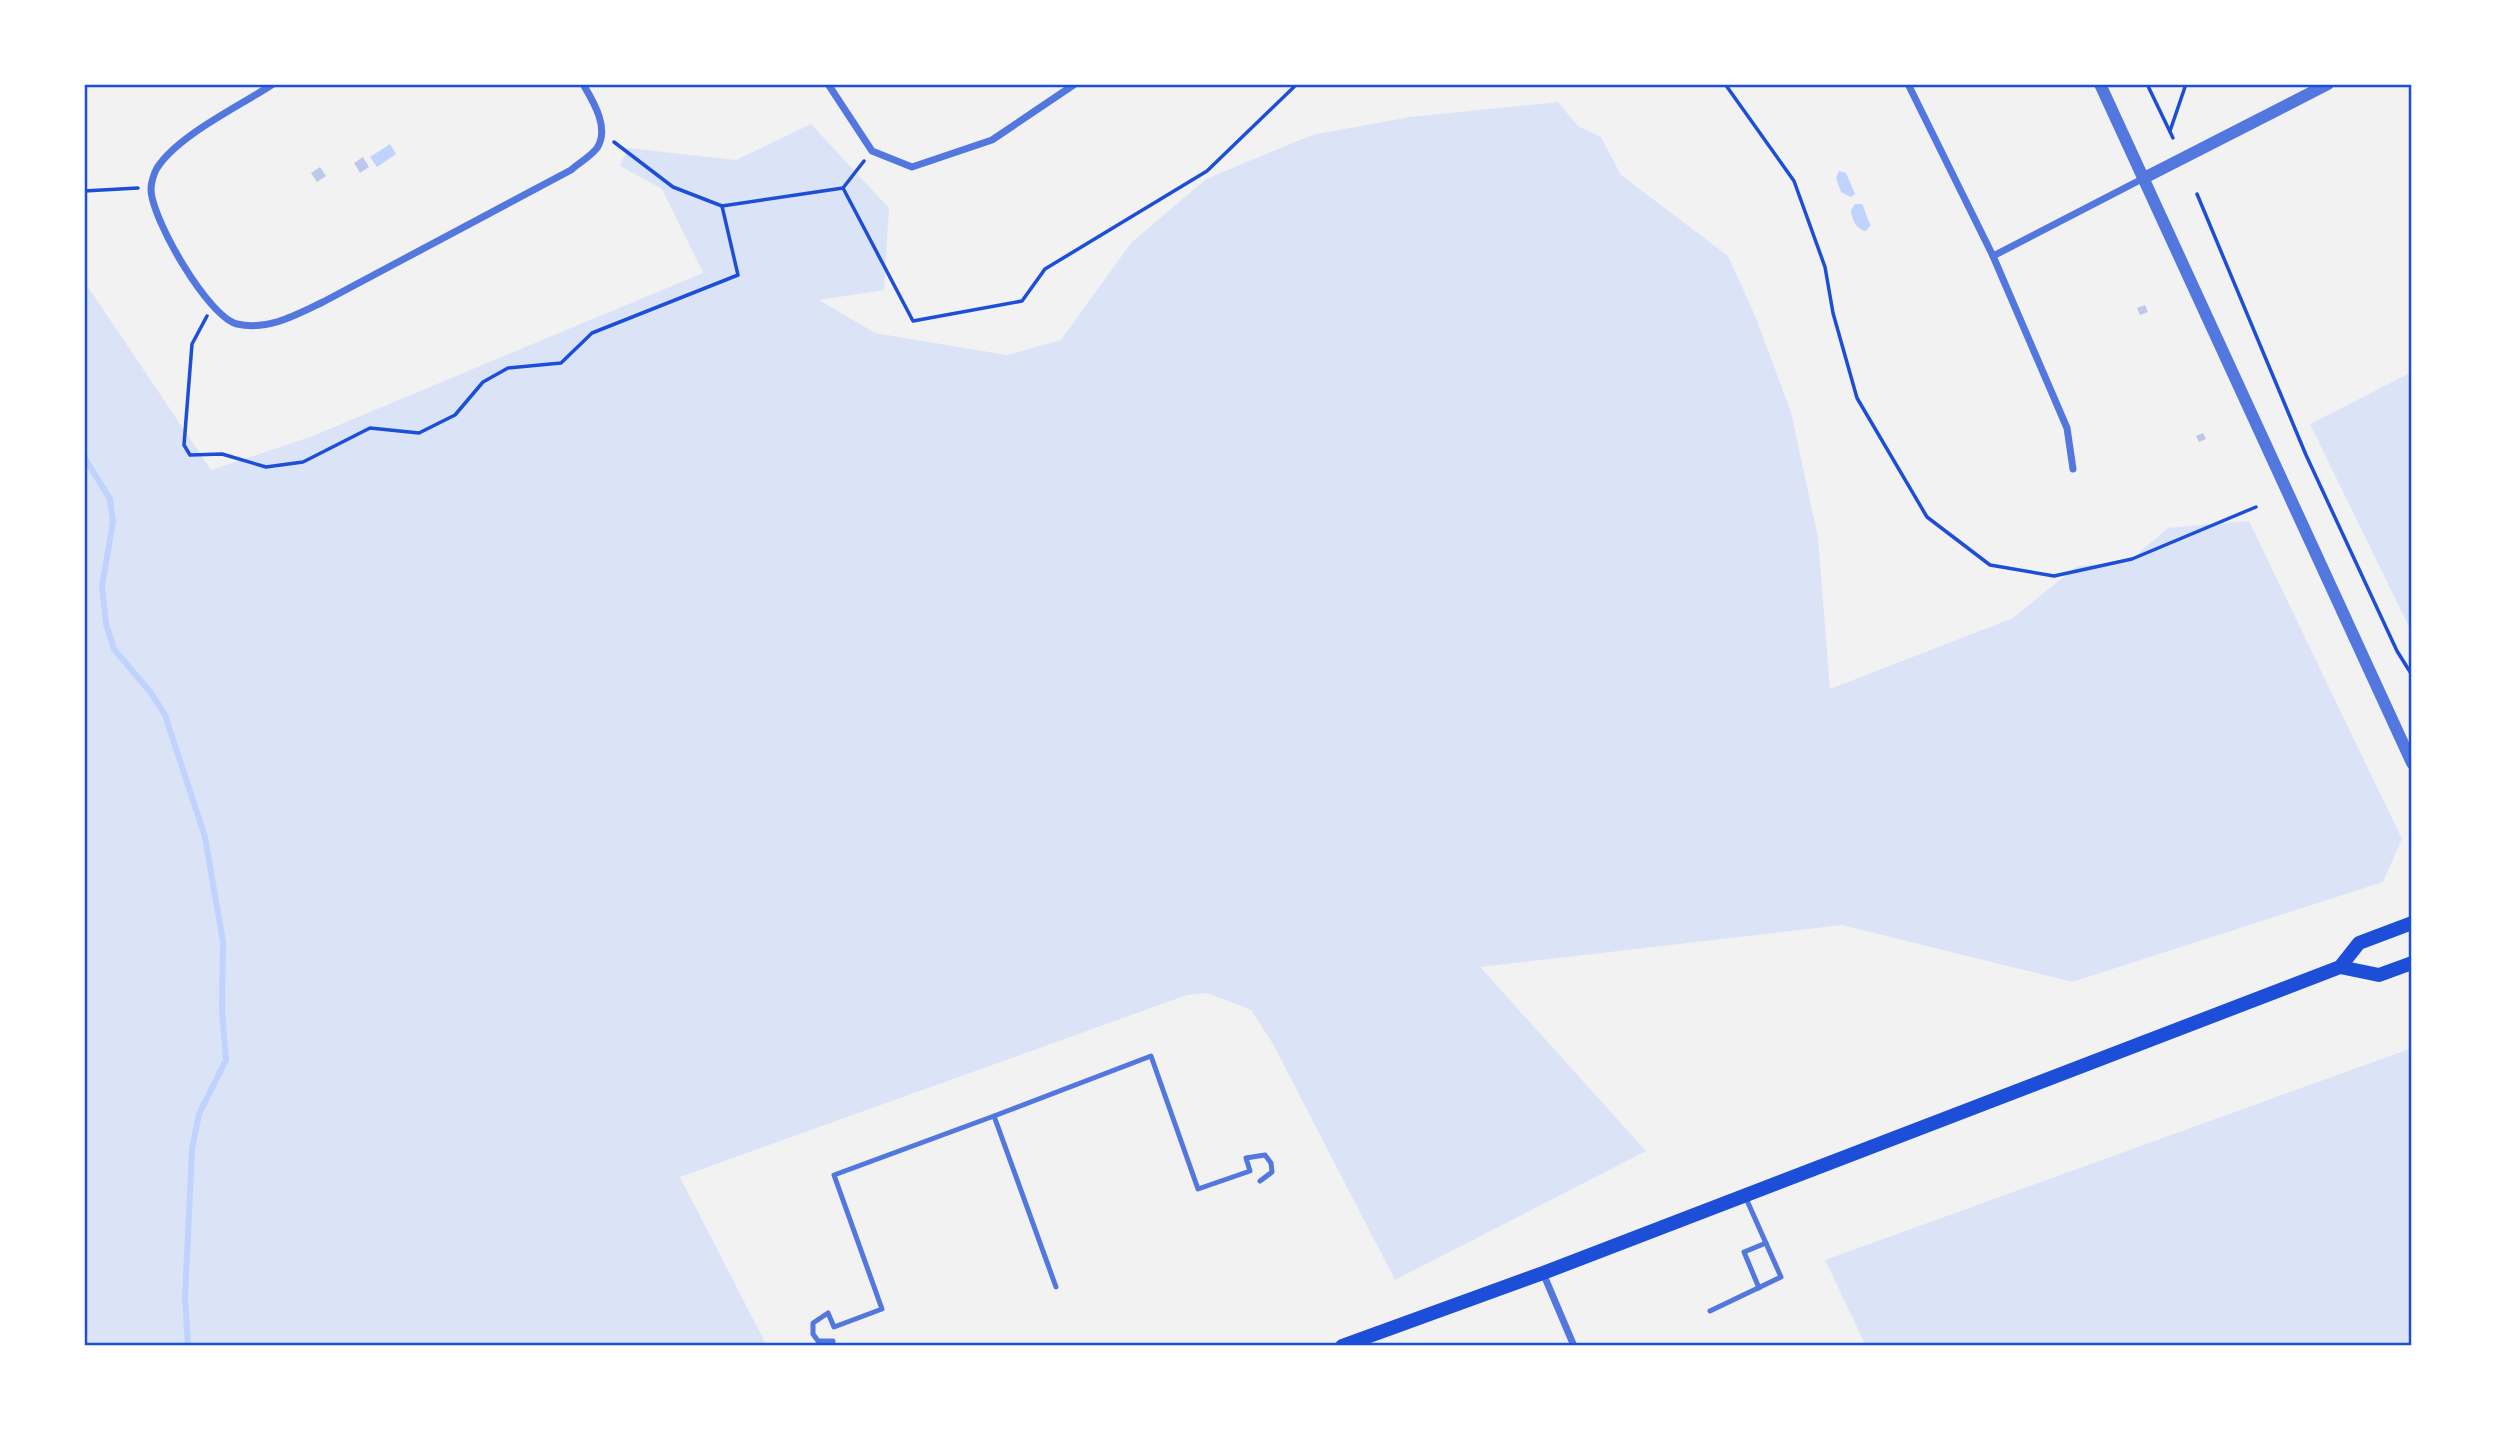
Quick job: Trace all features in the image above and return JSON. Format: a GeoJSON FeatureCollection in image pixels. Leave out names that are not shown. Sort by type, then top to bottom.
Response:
{"type":"FeatureCollection","features":[{"type":"Feature","properties":{"kind":"main road"},"geometry":{"type":"LineString","coordinates":[[1342,1346],[1543,1273],[2340,967],[2359,943],[2412,923]]}},
{"type":"Feature","properties":{"kind":"main road"},"geometry":{"type":"LineString","coordinates":[[2340,967],[2379,975],[2412,962]]}},
{"type":"Feature","properties":{"kind":"street"},"geometry":{"type":"LineString","coordinates":[[273,84],[180,144],[157,169],[150,187],[154,204],[188,276],[212,306],[235,324],[260,327],[289,318],[426,250],[571,170],[597,147],[601,132],[597,108],[583,84]]}},
{"type":"Feature","properties":{"kind":"street"},"geometry":{"type":"LineString","coordinates":[[828,84],[872,151],[912,167],[992,140],[1075,84]]}},
{"type":"Feature","properties":{"kind":"street"},"geometry":{"type":"LineString","coordinates":[[1908,84],[1993,256],[2067,428],[2073,469]]}},
{"type":"Feature","properties":{"kind":"street"},"geometry":{"type":"LineString","coordinates":[[2100,84],[2412,763]]}},
{"type":"Feature","properties":{"kind":"street"},"geometry":{"type":"LineString","coordinates":[[1993,256],[2328,84]]}},
{"type":"Feature","properties":{"kind":"street"},"geometry":{"type":"LineString","coordinates":[[1543,1273],[1574,1346]]}},
{"type":"Feature","properties":{"kind":"lane"},"geometry":{"type":"LineString","coordinates":[[833,1341],[818,1341],[813,1334],[813,1323],[828,1313],[834,1330],[882,1309],[834,1175],[1151,1056],[1198,1189],[1250,1171]]}},
{"type":"Feature","properties":{"kind":"lane"},"geometry":{"type":"LineString","coordinates":[[994,1116],[1056,1287]]}},
{"type":"Feature","properties":{"kind":"lane"},"geometry":{"type":"LineString","coordinates":[[1252,1178],[1246,1158],[1265,1155],[1271,1163],[1272,1172],[1260,1181]]}},
{"type":"Feature","properties":{"kind":"lane"},"geometry":{"type":"LineString","coordinates":[[1710,1311],[1782,1277],[1744,1194]]}},
{"type":"Feature","properties":{"kind":"lane"},"geometry":{"type":"LineString","coordinates":[[1759,1288],[1744,1252],[1766,1243]]}},
{"type":"Feature","properties":{"kind":"path"},"geometry":{"type":"LineString","coordinates":[[842,188],[913,321],[1022,301],[1045,269],[1207,171],[1297,84]]}},
{"type":"Feature","properties":{"kind":"path"},"geometry":{"type":"LineString","coordinates":[[1725,84],[1794,181],[1825,267],[1833,313],[1857,398],[1927,517],[1990,565],[2054,576],[2132,559],[2256,507]]}},
{"type":"Feature","properties":{"kind":"path"},"geometry":{"type":"LineString","coordinates":[[2147,84],[2173,138]]}},
{"type":"Feature","properties":{"kind":"path"},"geometry":{"type":"LineString","coordinates":[[2170,131],[2186,84]]}},
{"type":"Feature","properties":{"kind":"path"},"geometry":{"type":"LineString","coordinates":[[601,132],[673,187],[722,206],[842,188],[872,151]]}},
{"type":"Feature","properties":{"kind":"path"},"geometry":{"type":"LineString","coordinates":[[84,191],[150,187]]}},
{"type":"Feature","properties":{"kind":"path"},"geometry":{"type":"LineString","coordinates":[[2197,194],[2306,455],[2397,651],[2412,676]]}},
{"type":"Feature","properties":{"kind":"path"},"geometry":{"type":"LineString","coordinates":[[212,306],[192,344],[184,445],[190,455],[222,454],[266,467],[303,461],[370,428],[419,433],[455,415],[483,382],[508,368],[561,363],[592,333],[738,275],[722,206]]}},
{"type":"Feature","properties":{"kind":"shaded area"},"geometry":{"type":"Polygon","coordinates":[[[1558,102],[1578,126],[1601,137],[1621,175],[1728,256],[1756,318],[1791,412],[1818,538],[1830,689],[2013,618],[2077,566],[2127,563],[2168,528],[2249,521],[2402,839],[2383,882],[2072,982],[1842,925],[1480,967],[1646,1151],[1395,1280],[1273,1044],[1251,1010],[1207,993],[1187,995],[680,1177],[767,1346],[84,1346],[84,281],[211,470],[310,437],[703,273],[662,189],[620,166],[628,148],[736,160],[811,124],[889,208],[884,290],[819,300],[875,333],[1007,355],[1061,340],[1131,243],[1206,179],[1312,135],[1410,117],[1558,102]]]}},
{"type":"Feature","properties":{"kind":"shaded area"},"geometry":{"type":"Polygon","coordinates":[[[2412,372],[2412,633],[2310,424],[2412,372]]]}},
{"type":"Feature","properties":{"kind":"shaded area"},"geometry":{"type":"Polygon","coordinates":[[[2412,1048],[2412,1346],[1866,1346],[1825,1260],[2412,1048]]]}},
{"type":"Feature","properties":{"kind":"water"},"geometry":{"type":"Polygon","coordinates":[[[390,144],[396,154],[377,167],[370,157],[390,144]]]}},
{"type":"Feature","properties":{"kind":"water"},"geometry":{"type":"Polygon","coordinates":[[[1839,171],[1846,173],[1855,194],[1851,197],[1841,192],[1836,178],[1839,171]]]}},
{"type":"Feature","properties":{"kind":"water"},"geometry":{"type":"Polygon","coordinates":[[[1855,204],[1862,204],[1871,225],[1866,231],[1860,229],[1854,220],[1851,210],[1855,204]]]}},
{"type":"Feature","properties":{"kind":"building"},"geometry":{"type":"Polygon","coordinates":[[[363,157],[369,167],[360,173],[354,163],[363,157]]]}},
{"type":"Feature","properties":{"kind":"building"},"geometry":{"type":"Polygon","coordinates":[[[320,167],[326,176],[317,182],[311,173],[320,167]]]}},
{"type":"Feature","properties":{"kind":"building"},"geometry":{"type":"Polygon","coordinates":[[[2145,305],[2148,312],[2140,315],[2137,308],[2145,305]]]}},
{"type":"Feature","properties":{"kind":"building"},"geometry":{"type":"Polygon","coordinates":[[[2203,433],[2206,439],[2199,442],[2196,436],[2203,433]]]}},
{"type":"Feature","properties":{"kind":"waterway"},"geometry":{"type":"LineString","coordinates":[[84,457],[110,499],[113,522],[102,586],[106,624],[114,649],[151,693],[165,715],[205,837],[223,942],[222,1011],[226,1060],[199,1114],[192,1149],[185,1298],[188,1346]]}}]}
